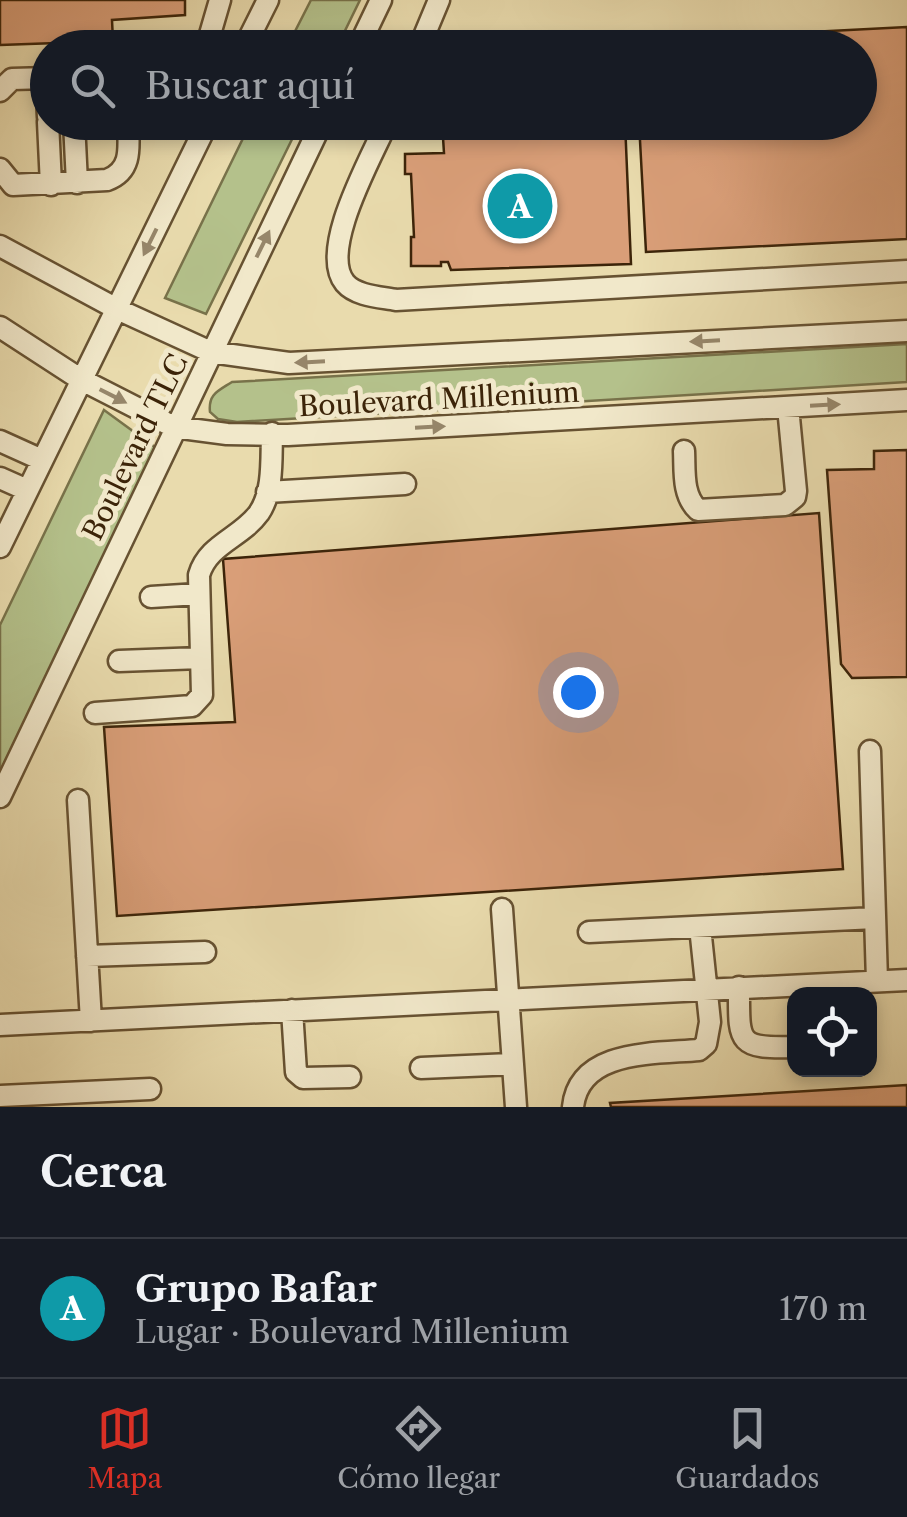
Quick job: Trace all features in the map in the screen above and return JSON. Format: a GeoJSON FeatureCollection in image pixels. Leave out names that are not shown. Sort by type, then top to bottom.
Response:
{"type":"FeatureCollection","features":[{"type":"Feature","properties":{"kind":"street"},"geometry":{"type":"LineString","coordinates":[[211,30],[220,0]]}},
{"type":"Feature","properties":{"kind":"street"},"geometry":{"type":"LineString","coordinates":[[253,30],[268,0]]}},
{"type":"Feature","properties":{"kind":"street"},"geometry":{"type":"LineString","coordinates":[[367,30],[381,0]]}},
{"type":"Feature","properties":{"kind":"street"},"geometry":{"type":"LineString","coordinates":[[426,30],[439,0]]}},
{"type":"Feature","properties":{"kind":"street"},"geometry":{"type":"LineString","coordinates":[[0,90],[12,79],[30,78]]}},
{"type":"Feature","properties":{"kind":"street"},"geometry":{"type":"LineString","coordinates":[[49,140],[51,184]]}},
{"type":"Feature","properties":{"kind":"street"},"geometry":{"type":"LineString","coordinates":[[75,140],[77,183]]}},
{"type":"Feature","properties":{"kind":"street"},"geometry":{"type":"LineString","coordinates":[[0,168],[14,184],[107,180],[121,173],[131,140]]}},
{"type":"Feature","properties":{"kind":"street"},"geometry":{"type":"LineString","coordinates":[[0,547],[199,140]]}},
{"type":"Feature","properties":{"kind":"street","name":"Boulevard TLC"},"geometry":{"type":"LineString","coordinates":[[0,797],[313,140]]}},
{"type":"Feature","properties":{"kind":"street"},"geometry":{"type":"LineString","coordinates":[[380,140],[337,244],[337,269],[347,286],[368,295],[396,300],[907,271]]}},
{"type":"Feature","properties":{"kind":"street","name":"Boulevard Millenium"},"geometry":{"type":"LineString","coordinates":[[0,246],[117,309],[211,352],[289,363],[907,331]]}},
{"type":"Feature","properties":{"kind":"street","name":"Boulevard Millenium"},"geometry":{"type":"LineString","coordinates":[[0,327],[80,379],[174,426],[227,434],[907,400]]}},
{"type":"Feature","properties":{"kind":"street"},"geometry":{"type":"LineString","coordinates":[[684,450],[688,496],[698,510],[785,505],[796,491],[788,407]]}},
{"type":"Feature","properties":{"kind":"street"},"geometry":{"type":"LineString","coordinates":[[95,713],[192,706],[202,695],[198,594],[202,562],[212,550],[248,527],[262,510],[268,492],[272,433]]}},
{"type":"Feature","properties":{"kind":"street"},"geometry":{"type":"LineString","coordinates":[[0,441],[42,460]]}},
{"type":"Feature","properties":{"kind":"street"},"geometry":{"type":"LineString","coordinates":[[0,478],[27,490]]}},
{"type":"Feature","properties":{"kind":"street"},"geometry":{"type":"LineString","coordinates":[[268,492],[405,484]]}},
{"type":"Feature","properties":{"kind":"street"},"geometry":{"type":"LineString","coordinates":[[151,597],[198,594]]}},
{"type":"Feature","properties":{"kind":"street"},"geometry":{"type":"LineString","coordinates":[[119,662],[201,658]]}},
{"type":"Feature","properties":{"kind":"street"},"geometry":{"type":"LineString","coordinates":[[870,750],[877,981]]}},
{"type":"Feature","properties":{"kind":"street"},"geometry":{"type":"LineString","coordinates":[[78,800],[91,1020]]}},
{"type":"Feature","properties":{"kind":"street"},"geometry":{"type":"LineString","coordinates":[[502,909],[516,1107]]}},
{"type":"Feature","properties":{"kind":"street"},"geometry":{"type":"LineString","coordinates":[[589,932],[875,918]]}},
{"type":"Feature","properties":{"kind":"street"},"geometry":{"type":"LineString","coordinates":[[573,1107],[578,1084],[601,1066],[627,1057],[703,1048],[709,1040],[700,928]]}},
{"type":"Feature","properties":{"kind":"street"},"geometry":{"type":"LineString","coordinates":[[87,956],[205,952]]}},
{"type":"Feature","properties":{"kind":"street"},"geometry":{"type":"LineString","coordinates":[[0,1025],[907,980]]}},
{"type":"Feature","properties":{"kind":"street"},"geometry":{"type":"LineString","coordinates":[[739,987],[740,1030],[748,1043],[761,1048],[787,1046]]}},
{"type":"Feature","properties":{"kind":"street"},"geometry":{"type":"LineString","coordinates":[[292,1010],[296,1072],[303,1078],[350,1076]]}},
{"type":"Feature","properties":{"kind":"street"},"geometry":{"type":"LineString","coordinates":[[421,1068],[513,1064]]}},
{"type":"Feature","properties":{"kind":"street"},"geometry":{"type":"LineString","coordinates":[[0,1096],[150,1089]]}},
{"type":"Feature","properties":{"kind":"green space"},"geometry":{"type":"Polygon","coordinates":[[[311,0],[360,0],[345,30],[296,30],[311,0]]]}},
{"type":"Feature","properties":{"kind":"green space"},"geometry":{"type":"Polygon","coordinates":[[[242,140],[292,140],[206,314],[165,298],[242,140]]]}},
{"type":"Feature","properties":{"kind":"green space"},"geometry":{"type":"Polygon","coordinates":[[[907,344],[907,382],[237,422],[218,419],[210,412],[212,397],[232,382],[907,344]]]}},
{"type":"Feature","properties":{"kind":"green space"},"geometry":{"type":"Polygon","coordinates":[[[104,410],[156,448],[0,772],[0,625],[104,410]]]}},
{"type":"Feature","properties":{"kind":"building"},"geometry":{"type":"Polygon","coordinates":[[[0,0],[185,0],[185,15],[112,20],[112,30],[30,30],[30,44],[0,45],[0,0]]]}},
{"type":"Feature","properties":{"kind":"building"},"geometry":{"type":"Polygon","coordinates":[[[907,27],[907,239],[646,252],[640,140],[877,140],[877,30],[849,30],[907,27]]]}},
{"type":"Feature","properties":{"kind":"building"},"geometry":{"type":"Polygon","coordinates":[[[443,140],[626,140],[631,264],[451,270],[448,262],[441,262],[441,266],[411,266],[411,174],[405,174],[405,154],[444,153],[443,140]]]}},
{"type":"Feature","properties":{"kind":"building"},"geometry":{"type":"Polygon","coordinates":[[[907,450],[907,677],[852,678],[841,664],[827,470],[874,469],[874,451],[907,450]]]}},
{"type":"Feature","properties":{"kind":"building"},"geometry":{"type":"Polygon","coordinates":[[[819,513],[843,869],[117,916],[104,727],[235,722],[223,559],[819,513]]]}},
{"type":"Feature","properties":{"kind":"building"},"geometry":{"type":"Polygon","coordinates":[[[907,1085],[907,1107],[611,1107],[610,1103],[907,1085]]]}},
{"type":"Feature","properties":{"kind":"place","name":"Grupo Bafar"},"geometry":{"type":"Point","coordinates":[520,206]}}]}
